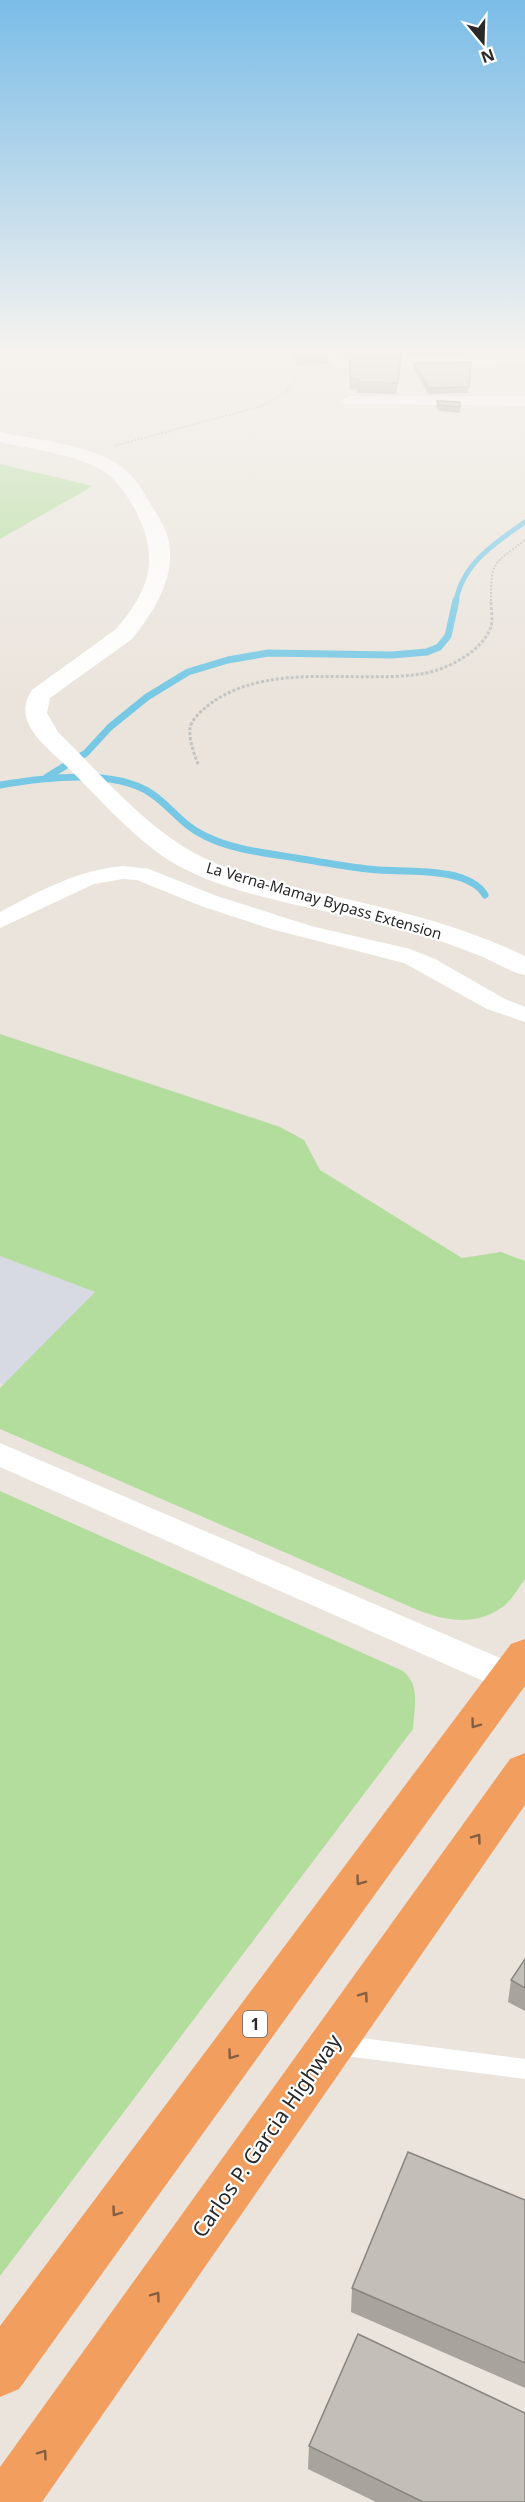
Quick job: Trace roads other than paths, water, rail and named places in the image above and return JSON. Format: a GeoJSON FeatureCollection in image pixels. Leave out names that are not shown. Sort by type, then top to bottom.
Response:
{"type":"FeatureCollection","features":[{"type":"Feature","properties":{"kind":"highway","name":"1"},"geometry":{"type":"LineString","coordinates":[[0,2370],[521,1676]]}},
{"type":"Feature","properties":{"kind":"highway","name":"Carlos P. Garcia Highway"},"geometry":{"type":"LineString","coordinates":[[9,2502],[330,2044],[525,1771]]}},
{"type":"Feature","properties":{"kind":"main road","name":"La Verna-Mamay Bypass Extension"},"geometry":{"type":"LineString","coordinates":[[108,467],[132,487],[159,541],[160,559],[151,588],[134,623],[124,634],[46,690],[35,702],[33,710],[37,720],[60,747],[147,830],[175,853],[209,870],[279,891],[409,922],[506,956],[525,967]]}},
{"type":"Feature","properties":{"kind":"street"},"geometry":{"type":"LineString","coordinates":[[0,921],[95,876],[126,871],[141,874],[267,921],[330,939],[409,957],[439,969],[503,1008],[525,1015]]}},
{"type":"Feature","properties":{"kind":"street"},"geometry":{"type":"LineString","coordinates":[[0,1454],[521,1676]]}},
{"type":"Feature","properties":{"kind":"lane"},"geometry":{"type":"LineString","coordinates":[[330,2044],[525,2069]]}},
{"type":"Feature","properties":{"kind":"waterway"},"geometry":{"type":"LineString","coordinates":[[456,601],[460,588],[473,565],[492,546],[525,522]]}},
{"type":"Feature","properties":{"kind":"waterway"},"geometry":{"type":"LineString","coordinates":[[47,777],[86,753],[110,727],[147,697],[188,672],[228,660],[268,653],[392,655],[427,652],[439,647],[448,636],[456,600]]}},
{"type":"Feature","properties":{"kind":"waterway"},"geometry":{"type":"LineString","coordinates":[[0,785],[78,777],[118,781],[152,794],[197,832],[228,845],[350,867],[452,875],[477,886],[485,895]]}}]}
